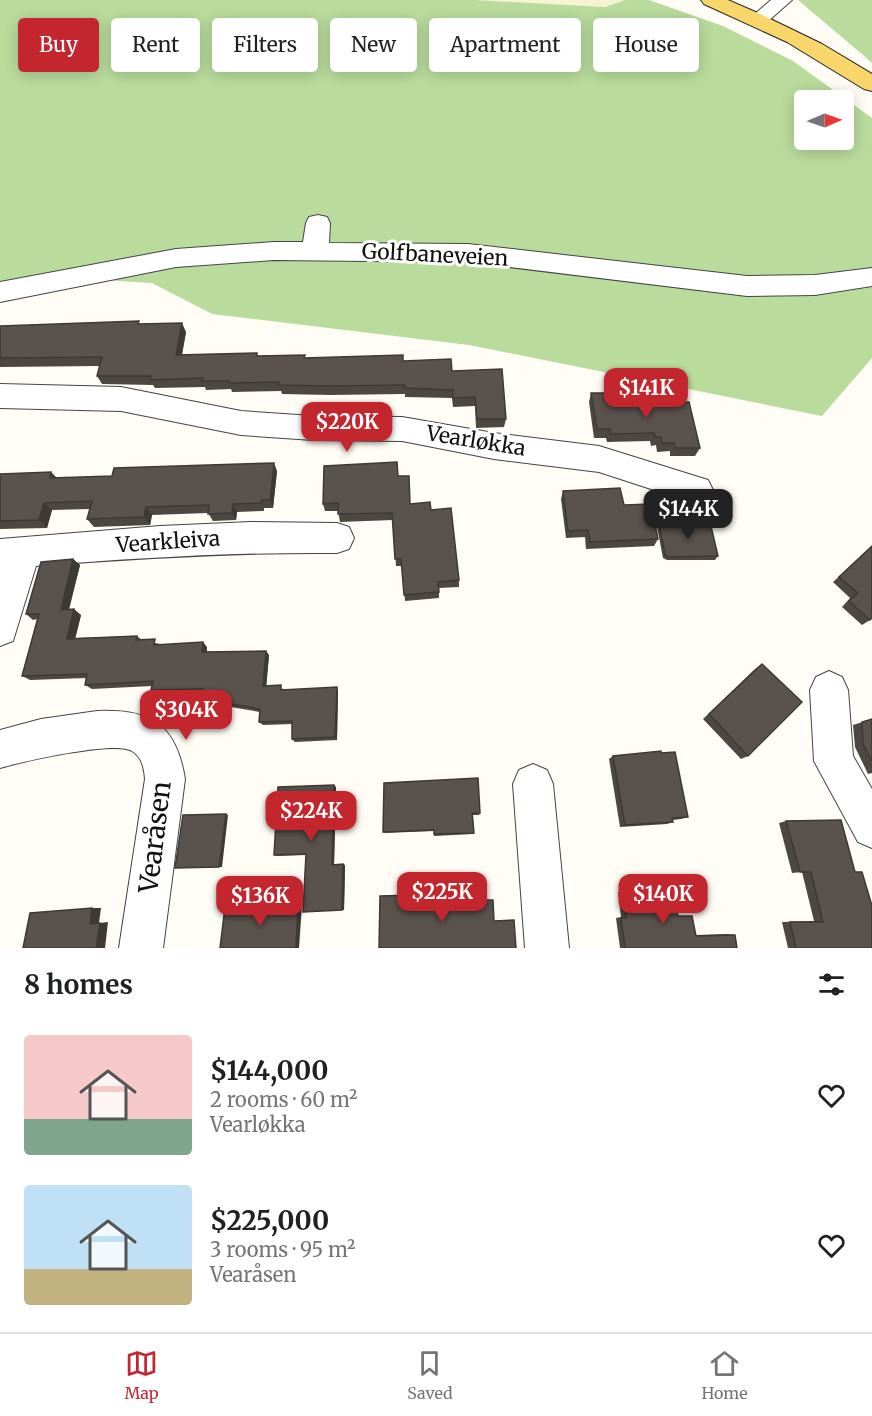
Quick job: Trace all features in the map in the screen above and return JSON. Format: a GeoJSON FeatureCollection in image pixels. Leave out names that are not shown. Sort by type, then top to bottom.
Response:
{"type":"FeatureCollection","features":[{"type":"Feature","properties":{"kind":"main road"},"geometry":{"type":"LineString","coordinates":[[711,0],[759,19],[830,56],[872,84]]}},
{"type":"Feature","properties":{"kind":"street"},"geometry":{"type":"LineString","coordinates":[[759,19],[783,0]]}},
{"type":"Feature","properties":{"kind":"street"},"geometry":{"type":"LineString","coordinates":[[315,251],[318,223]]}},
{"type":"Feature","properties":{"kind":"street","name":"Golfbaneveien"},"geometry":{"type":"LineString","coordinates":[[0,292],[176,258],[226,253],[315,251],[468,253],[747,286],[815,285],[872,277]]}},
{"type":"Feature","properties":{"kind":"street","name":"Vearløkka"},"geometry":{"type":"LineString","coordinates":[[0,396],[121,399],[241,423],[313,428],[402,429],[494,446],[599,459],[698,490]]}},
{"type":"Feature","properties":{"kind":"street","name":"Vearkleiva"},"geometry":{"type":"LineString","coordinates":[[11,554],[183,540],[251,537],[337,538]]}},
{"type":"Feature","properties":{"kind":"street"},"geometry":{"type":"LineString","coordinates":[[0,629],[11,554]]}},
{"type":"Feature","properties":{"kind":"street"},"geometry":{"type":"LineString","coordinates":[[829,690],[834,761],[872,828]]}},
{"type":"Feature","properties":{"kind":"street","name":"Vearåsen"},"geometry":{"type":"LineString","coordinates":[[0,749],[30,739],[86,730],[130,730],[154,746],[163,759],[165,779],[141,948]]}},
{"type":"Feature","properties":{"kind":"street"},"geometry":{"type":"LineString","coordinates":[[533,784],[547,948]]}},
{"type":"Feature","properties":{"kind":"shaded area"},"geometry":{"type":"Polygon","coordinates":[[[475,0],[625,0],[605,7],[475,0]]]}},
{"type":"Feature","properties":{"kind":"green space"},"geometry":{"type":"Polygon","coordinates":[[[0,0],[475,0],[605,7],[625,0],[649,0],[723,26],[793,61],[833,90],[794,90],[794,150],[854,150],[854,105],[872,118],[872,358],[822,416],[469,345],[212,314],[152,283],[36,276],[0,283],[0,0]]]}},
{"type":"Feature","properties":{"kind":"green space"},"geometry":{"type":"Polygon","coordinates":[[[798,0],[872,0],[872,63],[863,55],[798,0]]]}},
{"type":"Feature","properties":{"kind":"building"},"geometry":{"type":"Polygon","coordinates":[[[139,321],[138,324],[182,323],[176,355],[257,353],[257,356],[305,355],[304,358],[403,355],[403,361],[451,359],[452,371],[502,369],[506,419],[477,419],[475,397],[453,398],[453,390],[405,388],[405,385],[328,386],[279,385],[279,382],[229,383],[229,381],[202,381],[203,378],[150,380],[151,376],[97,376],[102,357],[0,358],[0,326],[139,321]]]}},
{"type":"Feature","properties":{"kind":"building"},"geometry":{"type":"Polygon","coordinates":[[[591,393],[628,393],[630,402],[689,402],[700,448],[675,448],[674,443],[662,443],[661,437],[655,437],[654,433],[610,434],[610,429],[597,429],[591,393]]]}},
{"type":"Feature","properties":{"kind":"building"},"geometry":{"type":"Polygon","coordinates":[[[397,462],[398,476],[409,476],[410,504],[430,502],[431,510],[451,508],[459,580],[438,582],[439,592],[404,595],[401,559],[395,559],[392,513],[338,514],[338,503],[323,504],[324,466],[397,462]]]}},
{"type":"Feature","properties":{"kind":"building"},"geometry":{"type":"Polygon","coordinates":[[[274,463],[270,500],[261,500],[261,503],[233,504],[232,513],[208,514],[209,505],[146,507],[144,517],[87,519],[92,501],[44,503],[39,520],[0,521],[0,474],[51,472],[50,478],[112,476],[114,468],[274,463]]]}},
{"type":"Feature","properties":{"kind":"building"},"geometry":{"type":"Polygon","coordinates":[[[620,488],[624,505],[651,504],[658,539],[590,542],[588,530],[568,531],[563,491],[620,488]]]}},
{"type":"Feature","properties":{"kind":"building"},"geometry":{"type":"Polygon","coordinates":[[[710,522],[718,556],[669,557],[665,555],[659,523],[710,522]]]}},
{"type":"Feature","properties":{"kind":"building"},"geometry":{"type":"Polygon","coordinates":[[[872,546],[872,618],[870,620],[849,601],[858,593],[839,577],[872,546]]]}},
{"type":"Feature","properties":{"kind":"building"},"geometry":{"type":"Polygon","coordinates":[[[73,559],[61,610],[74,609],[67,639],[137,636],[136,640],[155,639],[154,645],[203,642],[202,652],[266,651],[263,686],[281,685],[281,690],[337,687],[335,737],[292,739],[292,721],[259,722],[260,709],[202,699],[203,689],[151,690],[153,681],[85,685],[87,674],[22,676],[39,614],[26,614],[41,562],[73,559]]]}},
{"type":"Feature","properties":{"kind":"building"},"geometry":{"type":"Polygon","coordinates":[[[762,664],[802,702],[748,756],[709,714],[762,664]]]}},
{"type":"Feature","properties":{"kind":"building"},"geometry":{"type":"Polygon","coordinates":[[[872,719],[872,761],[863,744],[862,722],[872,719]]]}},
{"type":"Feature","properties":{"kind":"building"},"geometry":{"type":"Polygon","coordinates":[[[661,751],[661,753],[675,752],[688,817],[672,818],[673,822],[625,825],[613,756],[661,751]]]}},
{"type":"Feature","properties":{"kind":"building"},"geometry":{"type":"Polygon","coordinates":[[[478,778],[480,813],[472,813],[474,833],[434,834],[434,830],[383,832],[384,783],[478,778]]]}},
{"type":"Feature","properties":{"kind":"building"},"geometry":{"type":"Polygon","coordinates":[[[334,785],[332,865],[343,864],[342,910],[303,912],[306,854],[274,855],[278,787],[334,785]]]}},
{"type":"Feature","properties":{"kind":"building"},"geometry":{"type":"Polygon","coordinates":[[[226,814],[219,867],[175,868],[183,815],[226,814]]]}},
{"type":"Feature","properties":{"kind":"building"},"geometry":{"type":"Polygon","coordinates":[[[841,820],[855,872],[862,872],[872,906],[872,948],[796,948],[790,922],[823,922],[811,872],[800,872],[786,821],[841,820]]]}},
{"type":"Feature","properties":{"kind":"building"},"geometry":{"type":"Polygon","coordinates":[[[673,891],[678,916],[692,916],[696,936],[735,935],[737,948],[625,948],[621,918],[626,918],[623,892],[673,891]]]}},
{"type":"Feature","properties":{"kind":"building"},"geometry":{"type":"Polygon","coordinates":[[[481,893],[482,900],[493,900],[494,921],[514,920],[516,948],[379,948],[380,896],[481,893]]]}},
{"type":"Feature","properties":{"kind":"building"},"geometry":{"type":"Polygon","coordinates":[[[298,905],[296,948],[220,948],[225,907],[298,905]]]}},
{"type":"Feature","properties":{"kind":"building"},"geometry":{"type":"Polygon","coordinates":[[[92,908],[90,924],[100,923],[96,948],[23,948],[30,913],[92,908]]]}}]}
